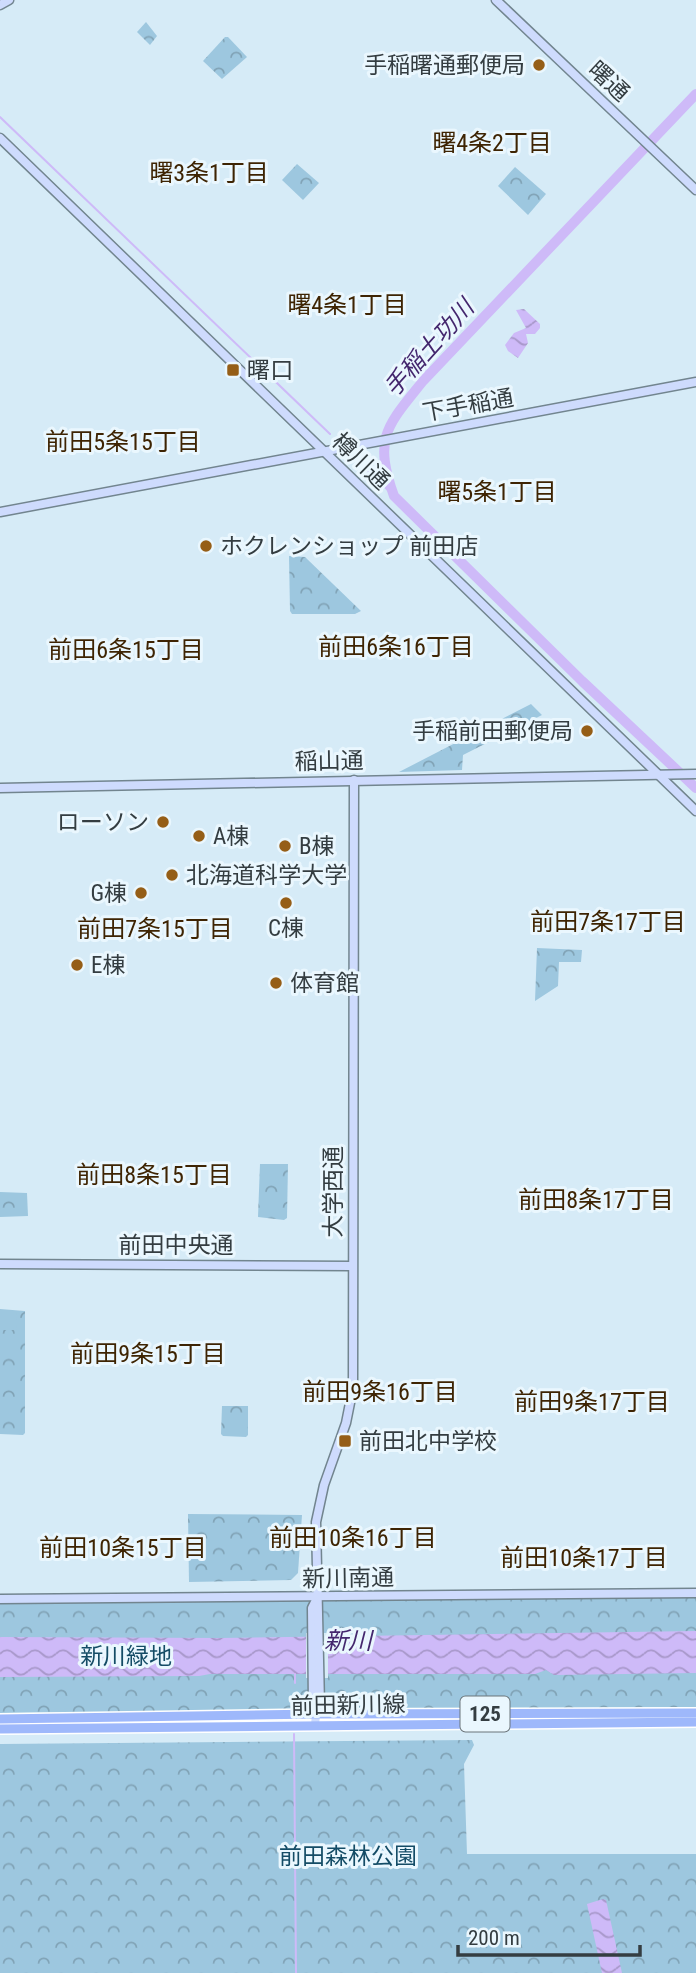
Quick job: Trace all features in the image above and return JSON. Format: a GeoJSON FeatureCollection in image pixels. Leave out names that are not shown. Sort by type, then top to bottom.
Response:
{"type":"FeatureCollection","features":[{"type":"Feature","properties":{"kind":"main road","name":"前田新川線"},"geometry":{"type":"LineString","coordinates":[[0,1719],[317,1708],[696,1713]]}},
{"type":"Feature","properties":{"kind":"main road","name":"前田新川線"},"geometry":{"type":"LineString","coordinates":[[0,1729],[696,1722]]}},
{"type":"Feature","properties":{"kind":"street"},"geometry":{"type":"LineString","coordinates":[[0,5],[9,0]]}},
{"type":"Feature","properties":{"kind":"street","name":"曙通"},"geometry":{"type":"LineString","coordinates":[[496,0],[696,190]]}},
{"type":"Feature","properties":{"kind":"street","name":"樽川通"},"geometry":{"type":"LineString","coordinates":[[0,138],[696,811]]}},
{"type":"Feature","properties":{"kind":"street","name":"下手稲通"},"geometry":{"type":"LineString","coordinates":[[0,512],[696,382]]}},
{"type":"Feature","properties":{"kind":"street","name":"稲山通"},"geometry":{"type":"LineString","coordinates":[[0,788],[696,774]]}},
{"type":"Feature","properties":{"kind":"street","name":"大学西通"},"geometry":{"type":"LineString","coordinates":[[316,1725],[316,1521],[324,1485],[346,1423],[353,1388],[354,780]]}},
{"type":"Feature","properties":{"kind":"street","name":"前田中央通"},"geometry":{"type":"LineString","coordinates":[[0,1264],[352,1266]]}},
{"type":"Feature","properties":{"kind":"street","name":"新川南通"},"geometry":{"type":"LineString","coordinates":[[0,1599],[696,1593]]}},
{"type":"Feature","properties":{"kind":"green space"},"geometry":{"type":"Polygon","coordinates":[[[146,22],[157,36],[150,45],[137,32],[146,22]]]}},
{"type":"Feature","properties":{"kind":"green space"},"geometry":{"type":"Polygon","coordinates":[[[225,37],[247,57],[222,79],[203,61],[225,37]]]}},
{"type":"Feature","properties":{"kind":"green space"},"geometry":{"type":"Polygon","coordinates":[[[297,164],[319,183],[303,200],[282,180],[297,164]]]}},
{"type":"Feature","properties":{"kind":"green space"},"geometry":{"type":"Polygon","coordinates":[[[515,167],[546,194],[528,215],[498,186],[515,167]]]}},
{"type":"Feature","properties":{"kind":"green space"},"geometry":{"type":"Polygon","coordinates":[[[289,556],[305,557],[361,611],[355,614],[292,614],[289,556]]]}},
{"type":"Feature","properties":{"kind":"green space"},"geometry":{"type":"Polygon","coordinates":[[[531,704],[542,715],[463,755],[462,770],[399,772],[531,704]]]}},
{"type":"Feature","properties":{"kind":"green space"},"geometry":{"type":"Polygon","coordinates":[[[537,948],[582,950],[581,962],[559,962],[558,986],[535,1001],[537,948]]]}},
{"type":"Feature","properties":{"kind":"green space"},"geometry":{"type":"Polygon","coordinates":[[[260,1164],[288,1164],[287,1218],[284,1220],[258,1217],[260,1164]]]}},
{"type":"Feature","properties":{"kind":"green space"},"geometry":{"type":"Polygon","coordinates":[[[0,1192],[27,1193],[28,1216],[0,1217],[0,1192]]]}},
{"type":"Feature","properties":{"kind":"green space"},"geometry":{"type":"Polygon","coordinates":[[[0,1309],[25,1311],[23,1435],[0,1434],[0,1309]]]}},
{"type":"Feature","properties":{"kind":"green space"},"geometry":{"type":"Polygon","coordinates":[[[0,1313],[17,1313],[16,1330],[0,1330],[0,1313]]]}},
{"type":"Feature","properties":{"kind":"green space"},"geometry":{"type":"Polygon","coordinates":[[[222,1406],[248,1406],[246,1437],[221,1434],[222,1406]]]}},
{"type":"Feature","properties":{"kind":"green space"},"geometry":{"type":"Polygon","coordinates":[[[188,1514],[302,1515],[298,1573],[291,1580],[189,1582],[188,1514]]]}},
{"type":"Feature","properties":{"kind":"green space","name":"新川緑地"},"geometry":{"type":"Polygon","coordinates":[[[696,1597],[696,1707],[0,1713],[0,1603],[696,1597]]]}},
{"type":"Feature","properties":{"kind":"green space","name":"前田森林公園"},"geometry":{"type":"Polygon","coordinates":[[[472,1740],[474,1745],[464,1764],[467,1854],[696,1854],[696,1973],[0,1973],[0,1744],[472,1740]]]}},
{"type":"Feature","properties":{"kind":"water"},"geometry":{"type":"Polygon","coordinates":[[[524,309],[540,324],[540,328],[535,334],[526,334],[528,343],[518,358],[508,351],[505,345],[514,333],[526,328],[516,310],[524,309]]]}},
{"type":"Feature","properties":{"kind":"water","name":"新川"},"geometry":{"type":"Polygon","coordinates":[[[696,1631],[696,1673],[554,1675],[546,1670],[535,1674],[0,1677],[0,1637],[220,1638],[696,1631]]]}},
{"type":"Feature","properties":{"kind":"water"},"geometry":{"type":"Polygon","coordinates":[[[606,1900],[622,1973],[602,1973],[587,1904],[606,1900]]]}},
{"type":"Feature","properties":{"kind":"pier"},"geometry":{"type":"Polygon","coordinates":[[[306,1633],[328,1633],[328,1678],[306,1678],[306,1633]]]}},
{"type":"Feature","properties":{"kind":"waterway","name":"手稲土功川"},"geometry":{"type":"LineString","coordinates":[[696,94],[423,381],[392,422],[384,446],[394,496],[582,681],[696,788]]}},
{"type":"Feature","properties":{"kind":"waterway"},"geometry":{"type":"LineString","coordinates":[[0,117],[330,434]]}},
{"type":"Feature","properties":{"kind":"waterway"},"geometry":{"type":"LineString","coordinates":[[355,458],[394,496]]}},
{"type":"Feature","properties":{"kind":"waterway"},"geometry":{"type":"LineString","coordinates":[[295,1674],[295,1683]]}},
{"type":"Feature","properties":{"kind":"waterway"},"geometry":{"type":"LineString","coordinates":[[294,1734],[296,1973]]}},
{"type":"Feature","properties":{"kind":"place","name":"手稲曙通郵便局"},"geometry":{"type":"Point","coordinates":[539,65]}},
{"type":"Feature","properties":{"kind":"place","name":"曙口"},"geometry":{"type":"Point","coordinates":[233,370]}},
{"type":"Feature","properties":{"kind":"place","name":"ホクレンショップ 前田店"},"geometry":{"type":"Point","coordinates":[206,546]}},
{"type":"Feature","properties":{"kind":"place","name":"手稲前田郵便局"},"geometry":{"type":"Point","coordinates":[587,731]}},
{"type":"Feature","properties":{"kind":"place","name":"ローソン"},"geometry":{"type":"Point","coordinates":[163,822]}},
{"type":"Feature","properties":{"kind":"place","name":"A棟"},"geometry":{"type":"Point","coordinates":[199,836]}},
{"type":"Feature","properties":{"kind":"place","name":"B棟"},"geometry":{"type":"Point","coordinates":[285,846]}},
{"type":"Feature","properties":{"kind":"place","name":"北海道科学大学"},"geometry":{"type":"Point","coordinates":[172,875]}},
{"type":"Feature","properties":{"kind":"place","name":"G棟"},"geometry":{"type":"Point","coordinates":[141,893]}},
{"type":"Feature","properties":{"kind":"place","name":"C棟"},"geometry":{"type":"Point","coordinates":[286,903]}},
{"type":"Feature","properties":{"kind":"place","name":"E棟"},"geometry":{"type":"Point","coordinates":[77,965]}},
{"type":"Feature","properties":{"kind":"place","name":"体育館"},"geometry":{"type":"Point","coordinates":[276,983]}},
{"type":"Feature","properties":{"kind":"place","name":"前田北中学校"},"geometry":{"type":"Point","coordinates":[345,1441]}},
{"type":"Feature","properties":{"kind":"district","name":"曙4条2丁目"},"geometry":{"type":"Point","coordinates":[492,143]}},
{"type":"Feature","properties":{"kind":"district","name":"曙3条1丁目"},"geometry":{"type":"Point","coordinates":[209,173]}},
{"type":"Feature","properties":{"kind":"district","name":"曙4条1丁目"},"geometry":{"type":"Point","coordinates":[347,305]}},
{"type":"Feature","properties":{"kind":"district","name":"前田5条15丁目"},"geometry":{"type":"Point","coordinates":[123,442]}},
{"type":"Feature","properties":{"kind":"district","name":"曙5条1丁目"},"geometry":{"type":"Point","coordinates":[497,492]}},
{"type":"Feature","properties":{"kind":"district","name":"前田6条16丁目"},"geometry":{"type":"Point","coordinates":[396,647]}},
{"type":"Feature","properties":{"kind":"district","name":"前田6条15丁目"},"geometry":{"type":"Point","coordinates":[126,650]}},
{"type":"Feature","properties":{"kind":"district","name":"前田7条17丁目"},"geometry":{"type":"Point","coordinates":[608,922]}},
{"type":"Feature","properties":{"kind":"district","name":"前田7条15丁目"},"geometry":{"type":"Point","coordinates":[155,929]}},
{"type":"Feature","properties":{"kind":"district","name":"前田8条15丁目"},"geometry":{"type":"Point","coordinates":[154,1175]}},
{"type":"Feature","properties":{"kind":"district","name":"前田8条17丁目"},"geometry":{"type":"Point","coordinates":[596,1200]}},
{"type":"Feature","properties":{"kind":"district","name":"前田9条15丁目"},"geometry":{"type":"Point","coordinates":[148,1354]}},
{"type":"Feature","properties":{"kind":"district","name":"前田9条16丁目"},"geometry":{"type":"Point","coordinates":[380,1392]}},
{"type":"Feature","properties":{"kind":"district","name":"前田9条17丁目"},"geometry":{"type":"Point","coordinates":[592,1402]}},
{"type":"Feature","properties":{"kind":"district","name":"前田10条16丁目"},"geometry":{"type":"Point","coordinates":[353,1538]}},
{"type":"Feature","properties":{"kind":"district","name":"前田10条15丁目"},"geometry":{"type":"Point","coordinates":[123,1548]}},
{"type":"Feature","properties":{"kind":"district","name":"前田10条17丁目"},"geometry":{"type":"Point","coordinates":[584,1558]}}]}
